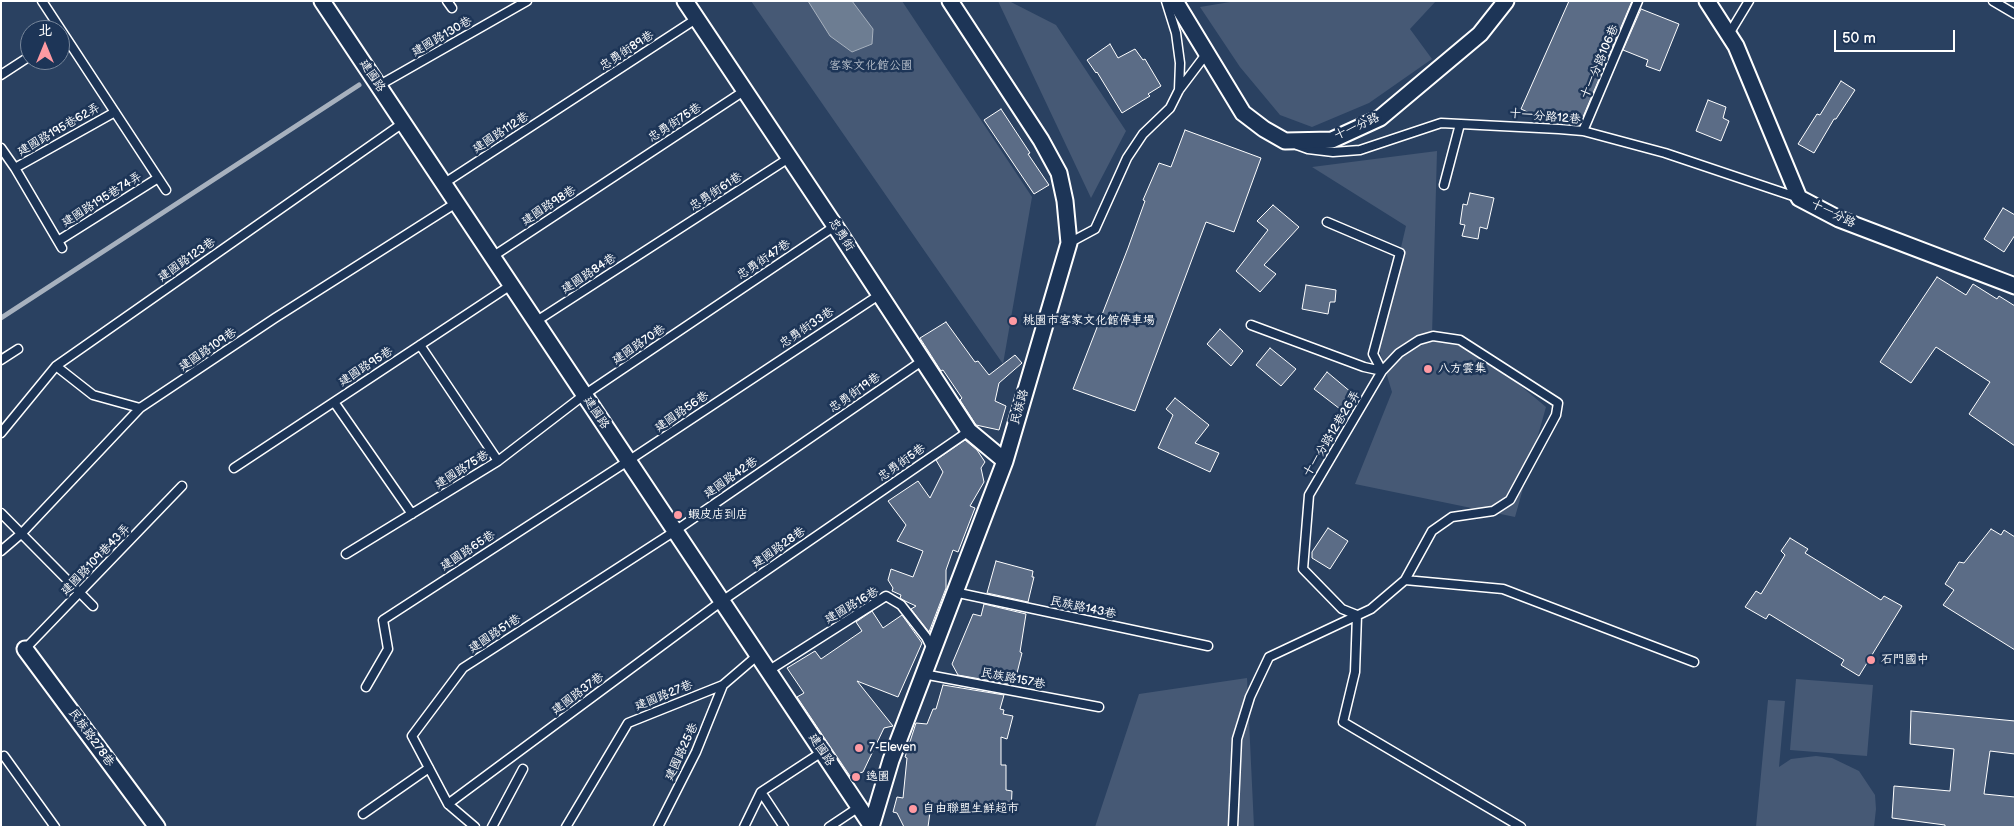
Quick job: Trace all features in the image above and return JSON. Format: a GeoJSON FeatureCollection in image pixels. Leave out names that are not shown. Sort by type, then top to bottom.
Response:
{"type":"FeatureCollection","features":[{"type":"Feature","properties":{"kind":"street","name":"建國路"},"geometry":{"type":"LineString","coordinates":[[322,1],[871,826]]}},
{"type":"Feature","properties":{"kind":"street","name":"忠勇街"},"geometry":{"type":"LineString","coordinates":[[685,1],[836,226],[969,431],[1005,461]]}},
{"type":"Feature","properties":{"kind":"street","name":"民族路"},"geometry":{"type":"LineString","coordinates":[[871,826],[891,760],[1005,461],[1069,243],[1066,201],[1059,173],[1041,140],[950,1]]}},
{"type":"Feature","properties":{"kind":"street"},"geometry":{"type":"LineString","coordinates":[[1175,1],[1242,113],[1285,141]]}},
{"type":"Feature","properties":{"kind":"street","name":"十一分路"},"geometry":{"type":"LineString","coordinates":[[1285,141],[1332,140],[1380,118],[1480,34],[1506,1]]}},
{"type":"Feature","properties":{"kind":"street","name":"十一分路"},"geometry":{"type":"LineString","coordinates":[[1707,1],[1736,46],[1799,198],[1839,219],[2015,286]]}},
{"type":"Feature","properties":{"kind":"street","name":"民族路278巷"},"geometry":{"type":"LineString","coordinates":[[25,649],[156,827]]}},
{"type":"Feature","properties":{"kind":"lane"},"geometry":{"type":"LineString","coordinates":[[42,1],[53,20]]}},
{"type":"Feature","properties":{"kind":"lane","name":"建國路130巷"},"geometry":{"type":"LineString","coordinates":[[378,86],[527,1]]}},
{"type":"Feature","properties":{"kind":"lane"},"geometry":{"type":"LineString","coordinates":[[1166,1],[1176,33],[1180,64],[1179,90]]}},
{"type":"Feature","properties":{"kind":"lane","name":"十一分路106巷"},"geometry":{"type":"LineString","coordinates":[[1583,131],[1638,1]]}},
{"type":"Feature","properties":{"kind":"lane"},"geometry":{"type":"LineString","coordinates":[[1729,34],[1749,1]]}},
{"type":"Feature","properties":{"kind":"lane"},"geometry":{"type":"LineString","coordinates":[[1993,1],[2015,14]]}},
{"type":"Feature","properties":{"kind":"lane","name":"忠勇街89巷"},"geometry":{"type":"LineString","coordinates":[[570,101],[696,19]]}},
{"type":"Feature","properties":{"kind":"lane"},"geometry":{"type":"LineString","coordinates":[[70,47],[166,190]]}},
{"type":"Feature","properties":{"kind":"lane"},"geometry":{"type":"LineString","coordinates":[[1069,243],[1095,229],[1127,158],[1143,134],[1170,108],[1179,90],[1207,53]]}},
{"type":"Feature","properties":{"kind":"lane"},"geometry":{"type":"LineString","coordinates":[[1,75],[20,63]]}},
{"type":"Feature","properties":{"kind":"lane","name":"忠勇街75巷"},"geometry":{"type":"LineString","coordinates":[[618,174],[744,91]]}},
{"type":"Feature","properties":{"kind":"lane","name":"建國路112巷"},"geometry":{"type":"LineString","coordinates":[[443,184],[570,101]]}},
{"type":"Feature","properties":{"kind":"lane","name":"建國路195巷62弄"},"geometry":{"type":"LineString","coordinates":[[15,168],[115,112]]}},
{"type":"Feature","properties":{"kind":"lane","name":"建國路123巷"},"geometry":{"type":"LineString","coordinates":[[1,433],[56,366],[403,123]]}},
{"type":"Feature","properties":{"kind":"lane","name":"十一分路12巷"},"geometry":{"type":"LineString","coordinates":[[1285,141],[1308,149],[1333,152],[1360,150],[1441,123],[1515,125],[1583,131],[1665,153],[1799,198]]}},
{"type":"Feature","properties":{"kind":"lane"},"geometry":{"type":"LineString","coordinates":[[1444,185],[1460,124]]}},
{"type":"Feature","properties":{"kind":"lane"},"geometry":{"type":"LineString","coordinates":[[1,148],[15,168]]}},
{"type":"Feature","properties":{"kind":"lane","name":"忠勇街61巷"},"geometry":{"type":"LineString","coordinates":[[656,245],[790,158]]}},
{"type":"Feature","properties":{"kind":"lane","name":"建國路195巷74弄"},"geometry":{"type":"LineString","coordinates":[[15,168],[60,244],[158,178]]}},
{"type":"Feature","properties":{"kind":"lane","name":"建國路98巷"},"geometry":{"type":"LineString","coordinates":[[492,257],[618,174]]}},
{"type":"Feature","properties":{"kind":"lane","name":"建國路109巷"},"geometry":{"type":"LineString","coordinates":[[1,551],[22,533],[140,408],[275,318],[456,203]]}},
{"type":"Feature","properties":{"kind":"lane"},"geometry":{"type":"LineString","coordinates":[[1326,222],[1400,253],[1372,354],[1382,371]]}},
{"type":"Feature","properties":{"kind":"lane","name":"忠勇街47巷"},"geometry":{"type":"LineString","coordinates":[[706,313],[836,226]]}},
{"type":"Feature","properties":{"kind":"lane","name":"建國路84巷"},"geometry":{"type":"LineString","coordinates":[[536,322],[656,245]]}},
{"type":"Feature","properties":{"kind":"lane","name":"建國路95巷"},"geometry":{"type":"LineString","coordinates":[[234,468],[511,285]]}},
{"type":"Feature","properties":{"kind":"lane","name":"忠勇街33巷"},"geometry":{"type":"LineString","coordinates":[[748,381],[879,295]]}},
{"type":"Feature","properties":{"kind":"lane","name":"建國路70巷"},"geometry":{"type":"LineString","coordinates":[[584,395],[706,313]]}},
{"type":"Feature","properties":{"kind":"lane"},"geometry":{"type":"LineString","coordinates":[[1251,325],[1364,367],[1382,371]]}},
{"type":"Feature","properties":{"kind":"lane","name":"十一分路12巷26弄"},"geometry":{"type":"LineString","coordinates":[[1357,615],[1342,609],[1304,569],[1309,494],[1382,371],[1398,353],[1419,340],[1433,336],[1445,337],[1460,340],[1558,403],[1556,415],[1510,500],[1493,511],[1452,517],[1432,531],[1405,580]]}},
{"type":"Feature","properties":{"kind":"lane"},"geometry":{"type":"LineString","coordinates":[[420,345],[498,461]]}},
{"type":"Feature","properties":{"kind":"lane"},"geometry":{"type":"LineString","coordinates":[[1,360],[18,349]]}},
{"type":"Feature","properties":{"kind":"lane","name":"忠勇街19巷"},"geometry":{"type":"LineString","coordinates":[[800,444],[922,361]]}},
{"type":"Feature","properties":{"kind":"lane"},"geometry":{"type":"LineString","coordinates":[[56,366],[93,395],[140,408]]}},
{"type":"Feature","properties":{"kind":"lane","name":"建國路56巷"},"geometry":{"type":"LineString","coordinates":[[628,461],[748,381]]}},
{"type":"Feature","properties":{"kind":"lane","name":"建國路75巷"},"geometry":{"type":"LineString","coordinates":[[346,554],[498,461],[584,395]]}},
{"type":"Feature","properties":{"kind":"lane"},"geometry":{"type":"LineString","coordinates":[[334,402],[412,514]]}},
{"type":"Feature","properties":{"kind":"lane","name":"忠勇街5巷"},"geometry":{"type":"LineString","coordinates":[[849,514],[969,431]]}},
{"type":"Feature","properties":{"kind":"lane","name":"建國路42巷"},"geometry":{"type":"LineString","coordinates":[[675,531],[800,444]]}},
{"type":"Feature","properties":{"kind":"lane","name":"建國路65巷"},"geometry":{"type":"LineString","coordinates":[[366,688],[388,649],[383,620],[628,461]]}},
{"type":"Feature","properties":{"kind":"lane","name":"建國路109巷43弄"},"geometry":{"type":"LineString","coordinates":[[25,649],[182,486]]}},
{"type":"Feature","properties":{"kind":"lane"},"geometry":{"type":"LineString","coordinates":[[1,513],[93,606]]}},
{"type":"Feature","properties":{"kind":"lane","name":"建國路28巷"},"geometry":{"type":"LineString","coordinates":[[722,601],[849,514]]}},
{"type":"Feature","properties":{"kind":"lane","name":"建國路51巷"},"geometry":{"type":"LineString","coordinates":[[448,804],[412,736],[463,668],[675,531]]}},
{"type":"Feature","properties":{"kind":"lane"},"geometry":{"type":"LineString","coordinates":[[1233,827],[1237,739],[1250,697],[1269,657],[1371,609],[1405,580],[1503,589],[1694,662]]}},
{"type":"Feature","properties":{"kind":"lane","name":"民族路143巷"},"geometry":{"type":"LineString","coordinates":[[954,592],[1208,646]]}},
{"type":"Feature","properties":{"kind":"lane","name":"建國路16巷"},"geometry":{"type":"LineString","coordinates":[[768,671],[886,596],[901,605],[926,637],[932,650]]}},
{"type":"Feature","properties":{"kind":"lane","name":"建國路37巷"},"geometry":{"type":"LineString","coordinates":[[448,804],[722,601]]}},
{"type":"Feature","properties":{"kind":"lane"},"geometry":{"type":"LineString","coordinates":[[1357,615],[1355,672],[1343,722],[1520,827]]}},
{"type":"Feature","properties":{"kind":"lane","name":"建國路27巷"},"geometry":{"type":"LineString","coordinates":[[566,827],[628,723],[723,684],[758,655]]}},
{"type":"Feature","properties":{"kind":"lane","name":"民族路157巷"},"geometry":{"type":"LineString","coordinates":[[923,674],[1099,706]]}},
{"type":"Feature","properties":{"kind":"lane","name":"建國路25巷"},"geometry":{"type":"LineString","coordinates":[[658,827],[696,752],[723,684]]}},
{"type":"Feature","properties":{"kind":"lane"},"geometry":{"type":"LineString","coordinates":[[744,827],[760,792],[822,752]]}},
{"type":"Feature","properties":{"kind":"lane"},"geometry":{"type":"LineString","coordinates":[[4,756],[55,827]]}},
{"type":"Feature","properties":{"kind":"lane"},"geometry":{"type":"LineString","coordinates":[[363,814],[429,768]]}},
{"type":"Feature","properties":{"kind":"lane"},"geometry":{"type":"LineString","coordinates":[[492,827],[523,769]]}},
{"type":"Feature","properties":{"kind":"lane"},"geometry":{"type":"LineString","coordinates":[[760,792],[784,827]]}},
{"type":"Feature","properties":{"kind":"lane"},"geometry":{"type":"LineString","coordinates":[[448,804],[476,827]]}},
{"type":"Feature","properties":{"kind":"lane"},"geometry":{"type":"LineString","coordinates":[[828,827],[859,807]]}},
{"type":"Feature","properties":{"kind":"green space","name":"客家文化館公園"},"geometry":{"type":"Polygon","coordinates":[[[751,1],[902,1],[1032,197],[1003,364],[751,1]]]}},
{"type":"Feature","properties":{"kind":"green space"},"geometry":{"type":"Polygon","coordinates":[[[998,1],[1009,1],[1056,25],[1126,131],[1091,198],[998,1]]]}},
{"type":"Feature","properties":{"kind":"green space"},"geometry":{"type":"Polygon","coordinates":[[[1236,1],[1436,1],[1410,29],[1432,59],[1369,103],[1312,127],[1280,115],[1240,67],[1200,7],[1236,1]]]}},
{"type":"Feature","properties":{"kind":"green space"},"geometry":{"type":"Polygon","coordinates":[[[1437,151],[1432,336],[1467,341],[1546,407],[1515,517],[1355,484],[1392,392],[1378,346],[1406,226],[1312,167],[1437,151]]]}},
{"type":"Feature","properties":{"kind":"green space"},"geometry":{"type":"Polygon","coordinates":[[[1247,678],[1254,827],[1095,827],[1139,694],[1247,678]]]}},
{"type":"Feature","properties":{"kind":"green space"},"geometry":{"type":"Polygon","coordinates":[[[1796,679],[1873,685],[1867,756],[1790,750],[1796,679]]]}},
{"type":"Feature","properties":{"kind":"green space"},"geometry":{"type":"Polygon","coordinates":[[[1768,700],[1785,701],[1779,767],[1791,759],[1816,756],[1832,758],[1859,771],[1875,795],[1874,827],[1756,827],[1768,700]]]}},
{"type":"Feature","properties":{"kind":"shaded area"},"geometry":{"type":"Polygon","coordinates":[[[808,1],[852,1],[873,29],[872,44],[852,52],[830,36],[808,1]]]}},
{"type":"Feature","properties":{"kind":"building"},"geometry":{"type":"Polygon","coordinates":[[[1569,1],[1632,1],[1580,124],[1549,113],[1545,120],[1521,109],[1569,1]]]}},
{"type":"Feature","properties":{"kind":"building"},"geometry":{"type":"Polygon","coordinates":[[[1641,9],[1679,24],[1660,71],[1646,66],[1648,60],[1623,50],[1641,9]]]}},
{"type":"Feature","properties":{"kind":"building"},"geometry":{"type":"Polygon","coordinates":[[[1110,44],[1118,58],[1135,49],[1143,60],[1145,59],[1161,86],[1148,94],[1150,96],[1122,113],[1097,72],[1087,60],[1110,44]]]}},
{"type":"Feature","properties":{"kind":"building"},"geometry":{"type":"Polygon","coordinates":[[[1841,81],[1855,90],[1836,119],[1834,119],[1814,153],[1798,144],[1817,114],[1820,115],[1841,81]]]}},
{"type":"Feature","properties":{"kind":"building"},"geometry":{"type":"Polygon","coordinates":[[[1708,100],[1726,107],[1723,118],[1729,121],[1721,141],[1696,131],[1708,100]]]}},
{"type":"Feature","properties":{"kind":"building"},"geometry":{"type":"Polygon","coordinates":[[[1001,109],[1049,185],[1034,194],[984,120],[1001,109]]]}},
{"type":"Feature","properties":{"kind":"building"},"geometry":{"type":"Polygon","coordinates":[[[1185,130],[1261,158],[1234,232],[1206,222],[1135,411],[1073,389],[1128,248],[1145,201],[1143,200],[1159,163],[1171,167],[1185,130]]]}},
{"type":"Feature","properties":{"kind":"building"},"geometry":{"type":"Polygon","coordinates":[[[1470,193],[1494,198],[1487,229],[1480,227],[1478,239],[1462,236],[1465,225],[1460,224],[1463,204],[1467,205],[1470,193]]]}},
{"type":"Feature","properties":{"kind":"building"},"geometry":{"type":"Polygon","coordinates":[[[1273,205],[1299,227],[1264,265],[1276,274],[1260,292],[1236,271],[1268,230],[1257,221],[1273,205]]]}},
{"type":"Feature","properties":{"kind":"building"},"geometry":{"type":"Polygon","coordinates":[[[2003,208],[2015,215],[2015,235],[2004,252],[1984,239],[2003,208]]]}},
{"type":"Feature","properties":{"kind":"building"},"geometry":{"type":"Polygon","coordinates":[[[1937,277],[1966,295],[1973,284],[1997,299],[1999,296],[2015,306],[2015,446],[1969,414],[1990,382],[1936,347],[1911,383],[1880,362],[1937,277]]]}},
{"type":"Feature","properties":{"kind":"building"},"geometry":{"type":"Polygon","coordinates":[[[1306,285],[1336,290],[1335,302],[1330,302],[1328,314],[1302,309],[1306,285]]]}},
{"type":"Feature","properties":{"kind":"building"},"geometry":{"type":"Polygon","coordinates":[[[946,322],[975,362],[978,361],[989,375],[1015,355],[1022,363],[999,383],[995,401],[1006,406],[999,430],[976,425],[960,400],[962,398],[943,370],[941,371],[920,338],[946,322]]]}},
{"type":"Feature","properties":{"kind":"building"},"geometry":{"type":"Polygon","coordinates":[[[1220,329],[1243,351],[1231,366],[1207,344],[1220,329]]]}},
{"type":"Feature","properties":{"kind":"building"},"geometry":{"type":"Polygon","coordinates":[[[1270,348],[1296,369],[1281,386],[1256,365],[1270,348]]]}},
{"type":"Feature","properties":{"kind":"building"},"geometry":{"type":"Polygon","coordinates":[[[1327,372],[1352,393],[1340,409],[1314,389],[1327,372]]]}},
{"type":"Feature","properties":{"kind":"building"},"geometry":{"type":"Polygon","coordinates":[[[1175,398],[1209,425],[1195,443],[1219,453],[1210,472],[1158,448],[1173,415],[1166,409],[1175,398]]]}},
{"type":"Feature","properties":{"kind":"building"},"geometry":{"type":"Polygon","coordinates":[[[965,440],[977,450],[985,462],[981,468],[984,482],[970,506],[975,508],[958,552],[953,550],[946,570],[946,588],[929,632],[911,609],[916,606],[900,598],[901,595],[892,591],[893,588],[888,580],[891,569],[913,577],[923,551],[897,541],[906,525],[888,501],[918,481],[930,498],[943,472],[936,460],[965,440]]]}},
{"type":"Feature","properties":{"kind":"building"},"geometry":{"type":"Polygon","coordinates":[[[1328,528],[1348,541],[1330,569],[1312,558],[1312,552],[1328,528]]]}},
{"type":"Feature","properties":{"kind":"building"},"geometry":{"type":"Polygon","coordinates":[[[1991,529],[2001,535],[2004,530],[2015,537],[2015,650],[1943,605],[1954,590],[1945,584],[1959,562],[1964,563],[1991,529]]]}},
{"type":"Feature","properties":{"kind":"building"},"geometry":{"type":"Polygon","coordinates":[[[1790,538],[1808,549],[1805,553],[1881,600],[1884,596],[1902,606],[1859,676],[1841,665],[1844,660],[1769,614],[1766,619],[1745,607],[1756,591],[1761,594],[1785,555],[1781,551],[1790,538]]]}},
{"type":"Feature","properties":{"kind":"building"},"geometry":{"type":"Polygon","coordinates":[[[996,561],[1033,571],[1032,577],[1034,577],[1028,602],[987,593],[996,561]]]}},
{"type":"Feature","properties":{"kind":"building"},"geometry":{"type":"Polygon","coordinates":[[[984,604],[1026,614],[1020,652],[1022,653],[1014,685],[958,675],[952,664],[973,614],[981,616],[984,604]]]}},
{"type":"Feature","properties":{"kind":"building"},"geometry":{"type":"Polygon","coordinates":[[[872,611],[883,628],[902,615],[922,643],[898,697],[857,681],[893,726],[884,728],[863,772],[850,776],[797,697],[804,693],[787,668],[815,651],[821,659],[862,631],[856,622],[872,611]]]}},
{"type":"Feature","properties":{"kind":"building"},"geometry":{"type":"Polygon","coordinates":[[[943,685],[1004,695],[1000,709],[1004,710],[1003,714],[1013,716],[1007,739],[1001,737],[1001,765],[1006,765],[1006,790],[1012,791],[1011,811],[935,804],[935,806],[931,805],[928,827],[904,827],[897,813],[893,812],[897,797],[903,798],[907,758],[905,757],[916,723],[927,724],[933,709],[936,709],[943,685]]]}},
{"type":"Feature","properties":{"kind":"building"},"geometry":{"type":"Polygon","coordinates":[[[1911,711],[2015,721],[2015,754],[1990,751],[1984,794],[2015,797],[2015,827],[1945,827],[1945,825],[1892,818],[1894,786],[1950,791],[1954,749],[1910,744],[1911,711]]]}},
{"type":"Feature","properties":{"kind":"waterway"},"geometry":{"type":"LineString","coordinates":[[1,318],[359,85]]}},
{"type":"Feature","properties":{"kind":"place","name":"桃園市客家文化館停車場"},"geometry":{"type":"Point","coordinates":[1013,321]}},
{"type":"Feature","properties":{"kind":"place","name":"八方雲集"},"geometry":{"type":"Point","coordinates":[1428,369]}},
{"type":"Feature","properties":{"kind":"place","name":"蝦皮店到店"},"geometry":{"type":"Point","coordinates":[678,515]}},
{"type":"Feature","properties":{"kind":"place","name":"石門國中"},"geometry":{"type":"Point","coordinates":[1871,660]}},
{"type":"Feature","properties":{"kind":"place","name":"7-Eleven"},"geometry":{"type":"Point","coordinates":[859,748]}},
{"type":"Feature","properties":{"kind":"place","name":"逸園"},"geometry":{"type":"Point","coordinates":[856,777]}},
{"type":"Feature","properties":{"kind":"place","name":"自由聯盟生鮮超市"},"geometry":{"type":"Point","coordinates":[913,809]}}]}
